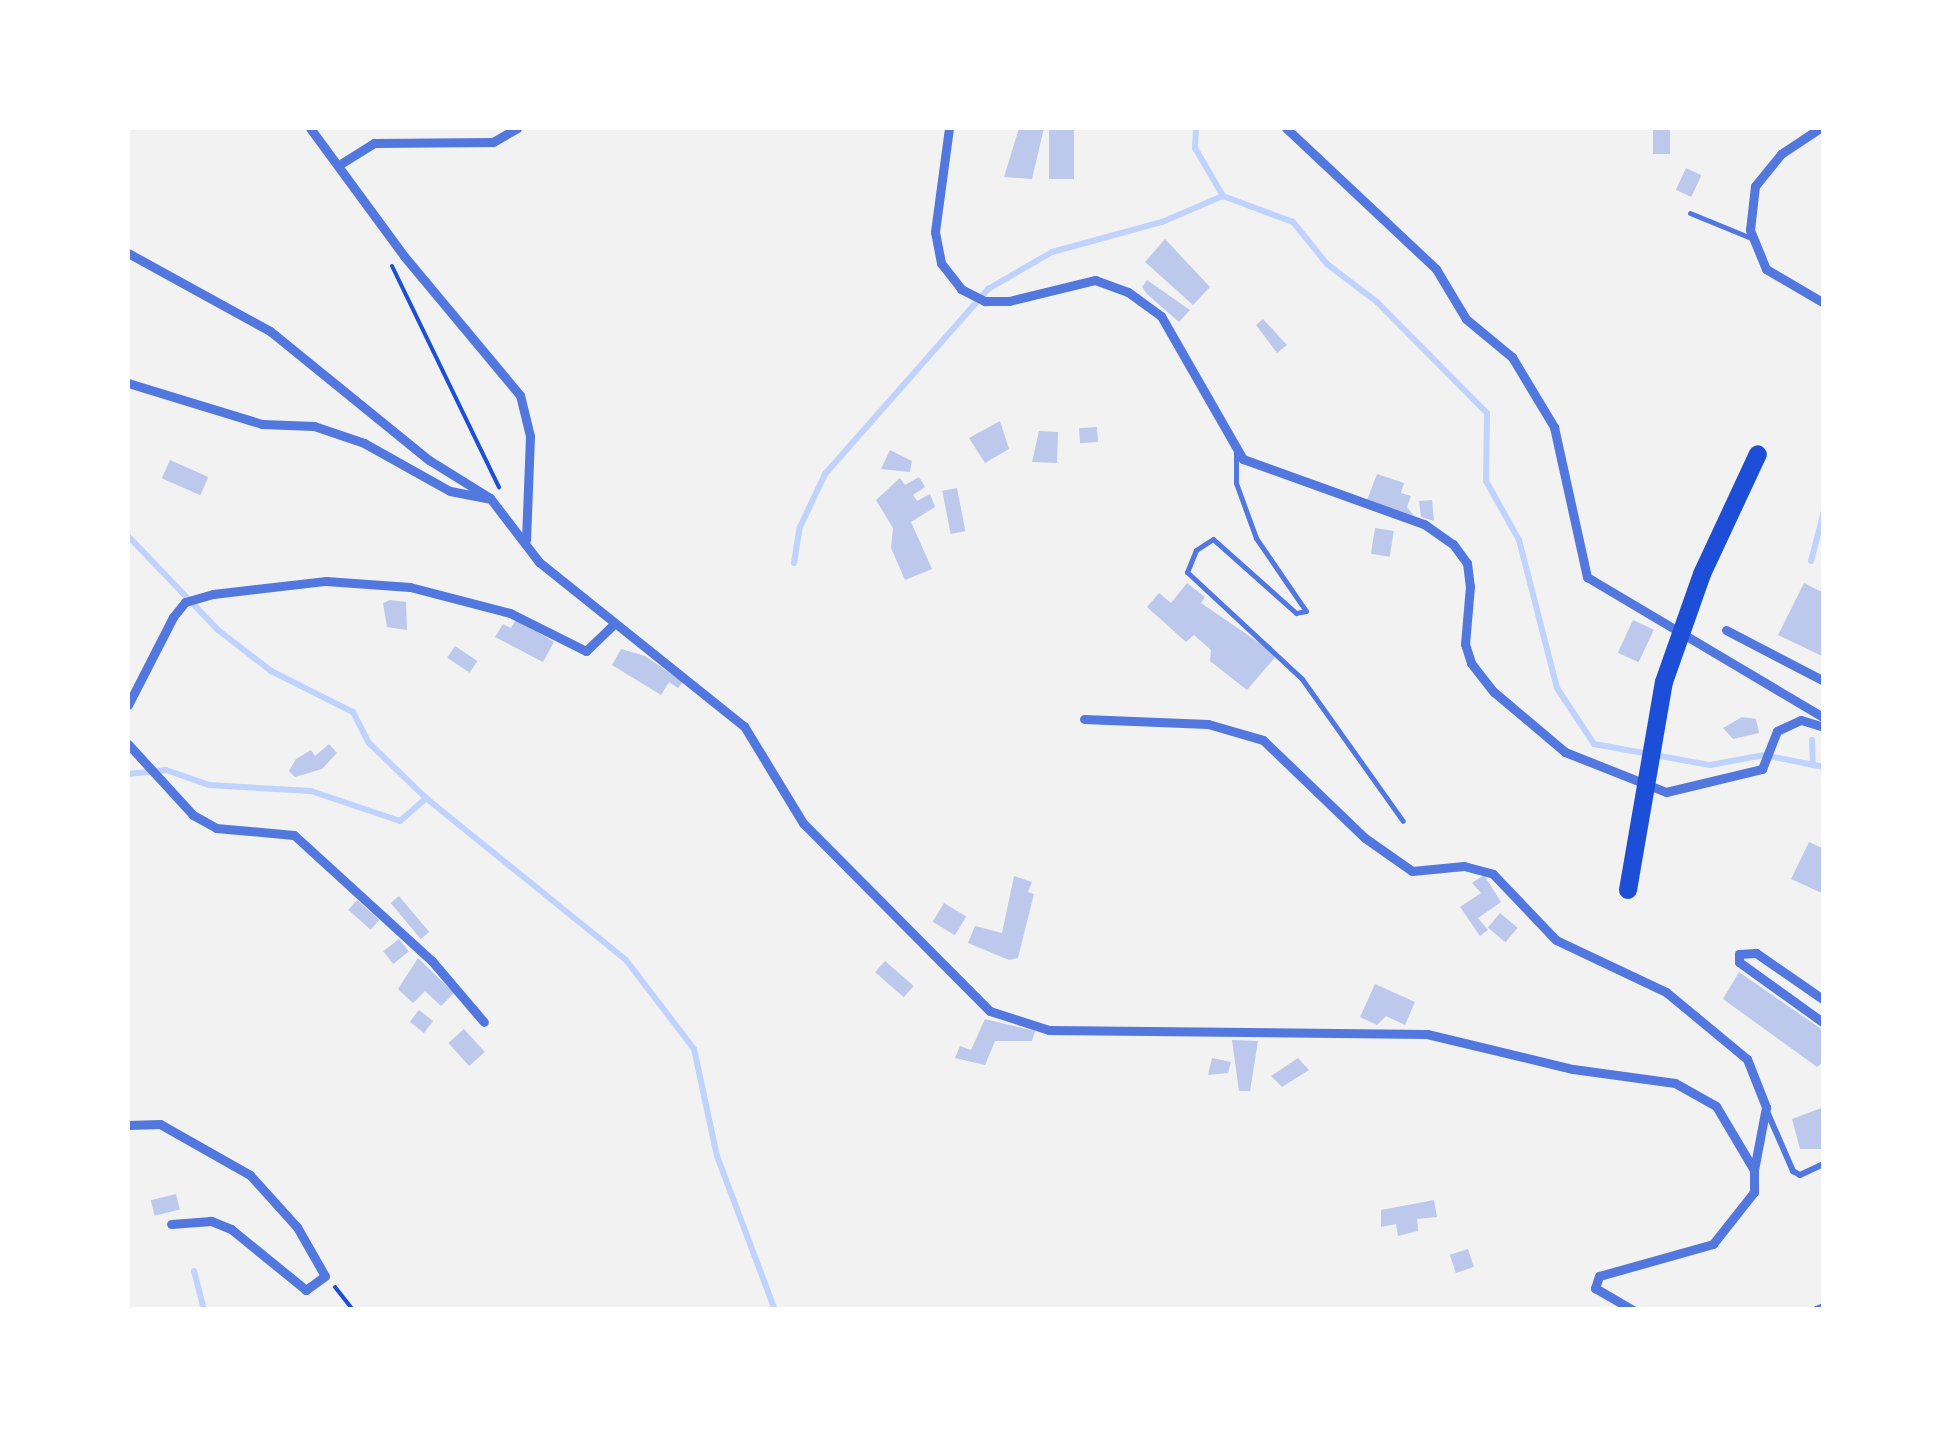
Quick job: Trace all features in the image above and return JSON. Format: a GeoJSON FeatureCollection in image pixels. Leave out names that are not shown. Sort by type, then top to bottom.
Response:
{"type":"FeatureCollection","features":[{"type":"Feature","properties":{"kind":"highway"},"geometry":{"type":"LineString","coordinates":[[1628,890],[1664,682],[1702,574],[1758,454]]}},
{"type":"Feature","properties":{"kind":"street"},"geometry":{"type":"LineString","coordinates":[[310,128],[342,163],[404,256],[520,395],[530,436],[526,540]]}},
{"type":"Feature","properties":{"kind":"street"},"geometry":{"type":"LineString","coordinates":[[342,163],[374,143],[493,142],[517,128]]}},
{"type":"Feature","properties":{"kind":"street"},"geometry":{"type":"LineString","coordinates":[[950,128],[935,232],[941,263],[961,289],[985,300],[1009,301],[1095,280],[1128,292],[1161,316],[1237,452],[1307,485],[1424,524],[1452,544],[1466,564],[1470,586],[1465,644],[1471,663],[1494,692],[1580,761],[1666,792],[1714,786],[1736,771],[1762,769],[1777,732],[1800,720],[1824,727]]}},
{"type":"Feature","properties":{"kind":"street"},"geometry":{"type":"LineString","coordinates":[[1286,128],[1436,269],[1466,319],[1512,357],[1554,427],[1587,576],[1824,718]]}},
{"type":"Feature","properties":{"kind":"street"},"geometry":{"type":"LineString","coordinates":[[1820,128],[1781,154],[1754,186],[1753,238],[1766,269],[1824,303]]}},
{"type":"Feature","properties":{"kind":"street"},"geometry":{"type":"LineString","coordinates":[[128,254],[270,331],[428,460],[490,498],[526,540],[539,562],[744,726],[763,748],[803,824],[990,1011],[1050,1030],[1427,1034],[1573,1069],[1675,1083],[1716,1106],[1754,1170]]}},
{"type":"Feature","properties":{"kind":"street"},"geometry":{"type":"LineString","coordinates":[[128,383],[262,424],[314,426],[364,443],[450,491],[490,498]]}},
{"type":"Feature","properties":{"kind":"street"},"geometry":{"type":"LineString","coordinates":[[128,705],[173,617],[185,602],[213,594],[326,581],[410,587],[510,613],[586,651],[613,625]]}},
{"type":"Feature","properties":{"kind":"street"},"geometry":{"type":"LineString","coordinates":[[1726,630],[1824,682]]}},
{"type":"Feature","properties":{"kind":"street"},"geometry":{"type":"LineString","coordinates":[[1084,720],[1208,724],[1263,740],[1365,838],[1412,871],[1464,866],[1493,874],[1556,940],[1666,992],[1746,1059],[1793,1172],[1800,1175],[1824,1164]]}},
{"type":"Feature","properties":{"kind":"street"},"geometry":{"type":"LineString","coordinates":[[128,744],[192,815],[216,828],[294,835],[432,961],[484,1022]]}},
{"type":"Feature","properties":{"kind":"street"},"geometry":{"type":"LineString","coordinates":[[1824,1000],[1756,953],[1739,954],[1739,962],[1824,1023]]}},
{"type":"Feature","properties":{"kind":"street"},"geometry":{"type":"LineString","coordinates":[[1633,1310],[1594,1288],[1599,1276],[1712,1244],[1754,1192],[1754,1170],[1766,1108]]}},
{"type":"Feature","properties":{"kind":"street"},"geometry":{"type":"LineString","coordinates":[[128,1124],[160,1124],[250,1175],[297,1228],[325,1276],[306,1290],[232,1229],[210,1221],[171,1224]]}},
{"type":"Feature","properties":{"kind":"street"},"geometry":{"type":"LineString","coordinates":[[1816,1310],[1824,1307]]}},
{"type":"Feature","properties":{"kind":"lane"},"geometry":{"type":"LineString","coordinates":[[1690,213],[1753,238]]}},
{"type":"Feature","properties":{"kind":"lane"},"geometry":{"type":"LineString","coordinates":[[1237,452],[1241,503],[1306,611],[1296,613],[1213,539],[1196,550],[1188,572],[1291,666],[1403,820]]}},
{"type":"Feature","properties":{"kind":"path"},"geometry":{"type":"LineString","coordinates":[[386,253],[508,504]]}},
{"type":"Feature","properties":{"kind":"path"},"geometry":{"type":"LineString","coordinates":[[325,1276],[353,1310]]}},
{"type":"Feature","properties":{"kind":"building"},"geometry":{"type":"Polygon","coordinates":[[[1019,128],[1044,128],[1032,179],[1004,177],[1019,128]]]}},
{"type":"Feature","properties":{"kind":"building"},"geometry":{"type":"Polygon","coordinates":[[[1049,128],[1074,128],[1074,179],[1049,179],[1049,128]]]}},
{"type":"Feature","properties":{"kind":"building"},"geometry":{"type":"Polygon","coordinates":[[[1653,128],[1670,128],[1670,154],[1653,154],[1653,128]]]}},
{"type":"Feature","properties":{"kind":"building"},"geometry":{"type":"Polygon","coordinates":[[[1686,168],[1701,175],[1691,197],[1676,190],[1686,168]]]}},
{"type":"Feature","properties":{"kind":"building"},"geometry":{"type":"Polygon","coordinates":[[[1165,239],[1210,287],[1193,305],[1145,262],[1165,239]]]}},
{"type":"Feature","properties":{"kind":"building"},"geometry":{"type":"Polygon","coordinates":[[[1147,280],[1190,310],[1179,322],[1147,294],[1142,287],[1147,280]]]}},
{"type":"Feature","properties":{"kind":"building"},"geometry":{"type":"Polygon","coordinates":[[[1263,319],[1287,345],[1277,353],[1256,325],[1263,319]]]}},
{"type":"Feature","properties":{"kind":"building"},"geometry":{"type":"Polygon","coordinates":[[[1000,421],[1009,449],[985,463],[969,438],[1000,421]]]}},
{"type":"Feature","properties":{"kind":"building"},"geometry":{"type":"Polygon","coordinates":[[[1097,427],[1098,442],[1080,443],[1079,428],[1097,427]]]}},
{"type":"Feature","properties":{"kind":"building"},"geometry":{"type":"Polygon","coordinates":[[[1039,431],[1058,432],[1057,463],[1032,462],[1039,431]]]}},
{"type":"Feature","properties":{"kind":"building"},"geometry":{"type":"Polygon","coordinates":[[[890,450],[912,461],[910,472],[881,469],[890,450]]]}},
{"type":"Feature","properties":{"kind":"building"},"geometry":{"type":"Polygon","coordinates":[[[170,460],[208,477],[200,495],[162,478],[170,460]]]}},
{"type":"Feature","properties":{"kind":"building"},"geometry":{"type":"Polygon","coordinates":[[[1377,474],[1404,483],[1401,493],[1411,496],[1407,507],[1414,516],[1367,500],[1377,474]]]}},
{"type":"Feature","properties":{"kind":"building"},"geometry":{"type":"Polygon","coordinates":[[[919,477],[925,487],[913,495],[917,501],[930,494],[935,507],[911,522],[932,569],[905,580],[891,548],[893,528],[876,500],[900,478],[905,485],[919,477]]]}},
{"type":"Feature","properties":{"kind":"building"},"geometry":{"type":"Polygon","coordinates":[[[957,488],[965,531],[951,534],[942,491],[957,488]]]}},
{"type":"Feature","properties":{"kind":"building"},"geometry":{"type":"Polygon","coordinates":[[[1432,500],[1434,521],[1421,517],[1419,501],[1432,500]]]}},
{"type":"Feature","properties":{"kind":"building"},"geometry":{"type":"Polygon","coordinates":[[[1375,528],[1394,531],[1390,557],[1371,554],[1375,528]]]}},
{"type":"Feature","properties":{"kind":"building"},"geometry":{"type":"Polygon","coordinates":[[[1187,583],[1205,597],[1201,603],[1277,655],[1247,690],[1210,661],[1211,650],[1194,635],[1186,642],[1147,607],[1159,593],[1171,603],[1187,583]]]}},
{"type":"Feature","properties":{"kind":"building"},"geometry":{"type":"Polygon","coordinates":[[[1804,583],[1824,593],[1824,657],[1778,635],[1804,583]]]}},
{"type":"Feature","properties":{"kind":"building"},"geometry":{"type":"Polygon","coordinates":[[[406,602],[407,630],[387,627],[383,603],[406,602]]]}},
{"type":"Feature","properties":{"kind":"building"},"geometry":{"type":"Polygon","coordinates":[[[516,619],[554,642],[543,662],[495,637],[503,624],[511,628],[516,619]]]}},
{"type":"Feature","properties":{"kind":"building"},"geometry":{"type":"Polygon","coordinates":[[[1633,620],[1654,630],[1639,662],[1618,653],[1633,620]]]}},
{"type":"Feature","properties":{"kind":"building"},"geometry":{"type":"Polygon","coordinates":[[[455,646],[477,661],[470,673],[447,658],[455,646]]]}},
{"type":"Feature","properties":{"kind":"building"},"geometry":{"type":"Polygon","coordinates":[[[621,649],[645,656],[683,682],[678,688],[669,682],[661,695],[612,665],[621,649]]]}},
{"type":"Feature","properties":{"kind":"building"},"geometry":{"type":"Polygon","coordinates":[[[1742,717],[1756,719],[1759,733],[1733,739],[1723,728],[1742,717]]]}},
{"type":"Feature","properties":{"kind":"building"},"geometry":{"type":"Polygon","coordinates":[[[329,744],[337,753],[322,769],[295,777],[289,771],[296,759],[311,750],[315,756],[329,744]]]}},
{"type":"Feature","properties":{"kind":"building"},"geometry":{"type":"Polygon","coordinates":[[[1809,842],[1824,849],[1824,894],[1791,879],[1809,842]]]}},
{"type":"Feature","properties":{"kind":"building"},"geometry":{"type":"Polygon","coordinates":[[[1484,875],[1501,902],[1478,918],[1488,930],[1480,936],[1460,907],[1481,893],[1472,883],[1484,875]]]}},
{"type":"Feature","properties":{"kind":"building"},"geometry":{"type":"Polygon","coordinates":[[[1014,876],[1032,882],[1028,892],[1034,894],[1018,958],[1009,960],[968,943],[975,926],[1002,933],[1014,876]]]}},
{"type":"Feature","properties":{"kind":"building"},"geometry":{"type":"Polygon","coordinates":[[[399,896],[429,932],[421,939],[391,903],[399,896]]]}},
{"type":"Feature","properties":{"kind":"building"},"geometry":{"type":"Polygon","coordinates":[[[357,900],[379,920],[371,930],[348,910],[357,900]]]}},
{"type":"Feature","properties":{"kind":"building"},"geometry":{"type":"Polygon","coordinates":[[[944,903],[966,916],[955,935],[933,922],[944,903]]]}},
{"type":"Feature","properties":{"kind":"building"},"geometry":{"type":"Polygon","coordinates":[[[1500,913],[1518,928],[1505,942],[1488,928],[1500,913]]]}},
{"type":"Feature","properties":{"kind":"building"},"geometry":{"type":"Polygon","coordinates":[[[399,939],[409,952],[393,964],[383,951],[399,939]]]}},
{"type":"Feature","properties":{"kind":"building"},"geometry":{"type":"Polygon","coordinates":[[[418,958],[454,993],[441,1006],[425,991],[413,1003],[398,989],[418,958]]]}},
{"type":"Feature","properties":{"kind":"building"},"geometry":{"type":"Polygon","coordinates":[[[885,961],[914,986],[904,997],[875,972],[885,961]]]}},
{"type":"Feature","properties":{"kind":"building"},"geometry":{"type":"Polygon","coordinates":[[[1739,972],[1824,1031],[1824,1061],[1817,1067],[1723,999],[1739,972]]]}},
{"type":"Feature","properties":{"kind":"building"},"geometry":{"type":"Polygon","coordinates":[[[1375,984],[1415,1002],[1405,1025],[1386,1016],[1377,1025],[1360,1017],[1375,984]]]}},
{"type":"Feature","properties":{"kind":"building"},"geometry":{"type":"Polygon","coordinates":[[[419,1010],[433,1021],[424,1033],[410,1022],[419,1010]]]}},
{"type":"Feature","properties":{"kind":"building"},"geometry":{"type":"Polygon","coordinates":[[[985,1019],[1035,1031],[1032,1041],[995,1041],[985,1065],[955,1058],[960,1046],[971,1050],[985,1019]]]}},
{"type":"Feature","properties":{"kind":"building"},"geometry":{"type":"Polygon","coordinates":[[[464,1029],[485,1052],[469,1066],[448,1043],[464,1029]]]}},
{"type":"Feature","properties":{"kind":"building"},"geometry":{"type":"Polygon","coordinates":[[[1232,1040],[1258,1041],[1250,1091],[1239,1091],[1232,1040]]]}},
{"type":"Feature","properties":{"kind":"building"},"geometry":{"type":"Polygon","coordinates":[[[1212,1058],[1231,1062],[1228,1073],[1208,1075],[1212,1058]]]}},
{"type":"Feature","properties":{"kind":"building"},"geometry":{"type":"Polygon","coordinates":[[[1298,1058],[1309,1070],[1282,1087],[1271,1076],[1298,1058]]]}},
{"type":"Feature","properties":{"kind":"building"},"geometry":{"type":"Polygon","coordinates":[[[1824,1107],[1824,1149],[1800,1149],[1792,1119],[1824,1107]]]}},
{"type":"Feature","properties":{"kind":"building"},"geometry":{"type":"Polygon","coordinates":[[[176,1194],[180,1210],[155,1216],[151,1200],[176,1194]]]}},
{"type":"Feature","properties":{"kind":"building"},"geometry":{"type":"Polygon","coordinates":[[[1434,1200],[1437,1217],[1417,1219],[1418,1231],[1398,1236],[1396,1224],[1381,1227],[1381,1210],[1434,1200]]]}},
{"type":"Feature","properties":{"kind":"building"},"geometry":{"type":"Polygon","coordinates":[[[1468,1249],[1474,1267],[1456,1273],[1450,1255],[1468,1249]]]}},
{"type":"Feature","properties":{"kind":"waterway"},"geometry":{"type":"LineString","coordinates":[[1196,128],[1195,148],[1223,196],[1293,222],[1327,264],[1377,302],[1487,413],[1486,481],[1519,540],[1557,688],[1594,744],[1710,765],[1764,755],[1824,767]]}},
{"type":"Feature","properties":{"kind":"waterway"},"geometry":{"type":"LineString","coordinates":[[794,563],[800,527],[825,474],[988,289],[1052,252],[1162,222],[1223,196]]}},
{"type":"Feature","properties":{"kind":"waterway"},"geometry":{"type":"LineString","coordinates":[[1811,561],[1824,511]]}},
{"type":"Feature","properties":{"kind":"waterway"},"geometry":{"type":"LineString","coordinates":[[128,536],[218,630],[271,671],[353,712],[369,743],[426,798],[626,960],[694,1049],[717,1156],[775,1310]]}},
{"type":"Feature","properties":{"kind":"waterway"},"geometry":{"type":"LineString","coordinates":[[1812,740],[1813,765]]}},
{"type":"Feature","properties":{"kind":"waterway"},"geometry":{"type":"LineString","coordinates":[[128,774],[166,770],[209,785],[311,791],[400,821],[426,798]]}},
{"type":"Feature","properties":{"kind":"waterway"},"geometry":{"type":"LineString","coordinates":[[194,1271],[204,1310]]}}]}
